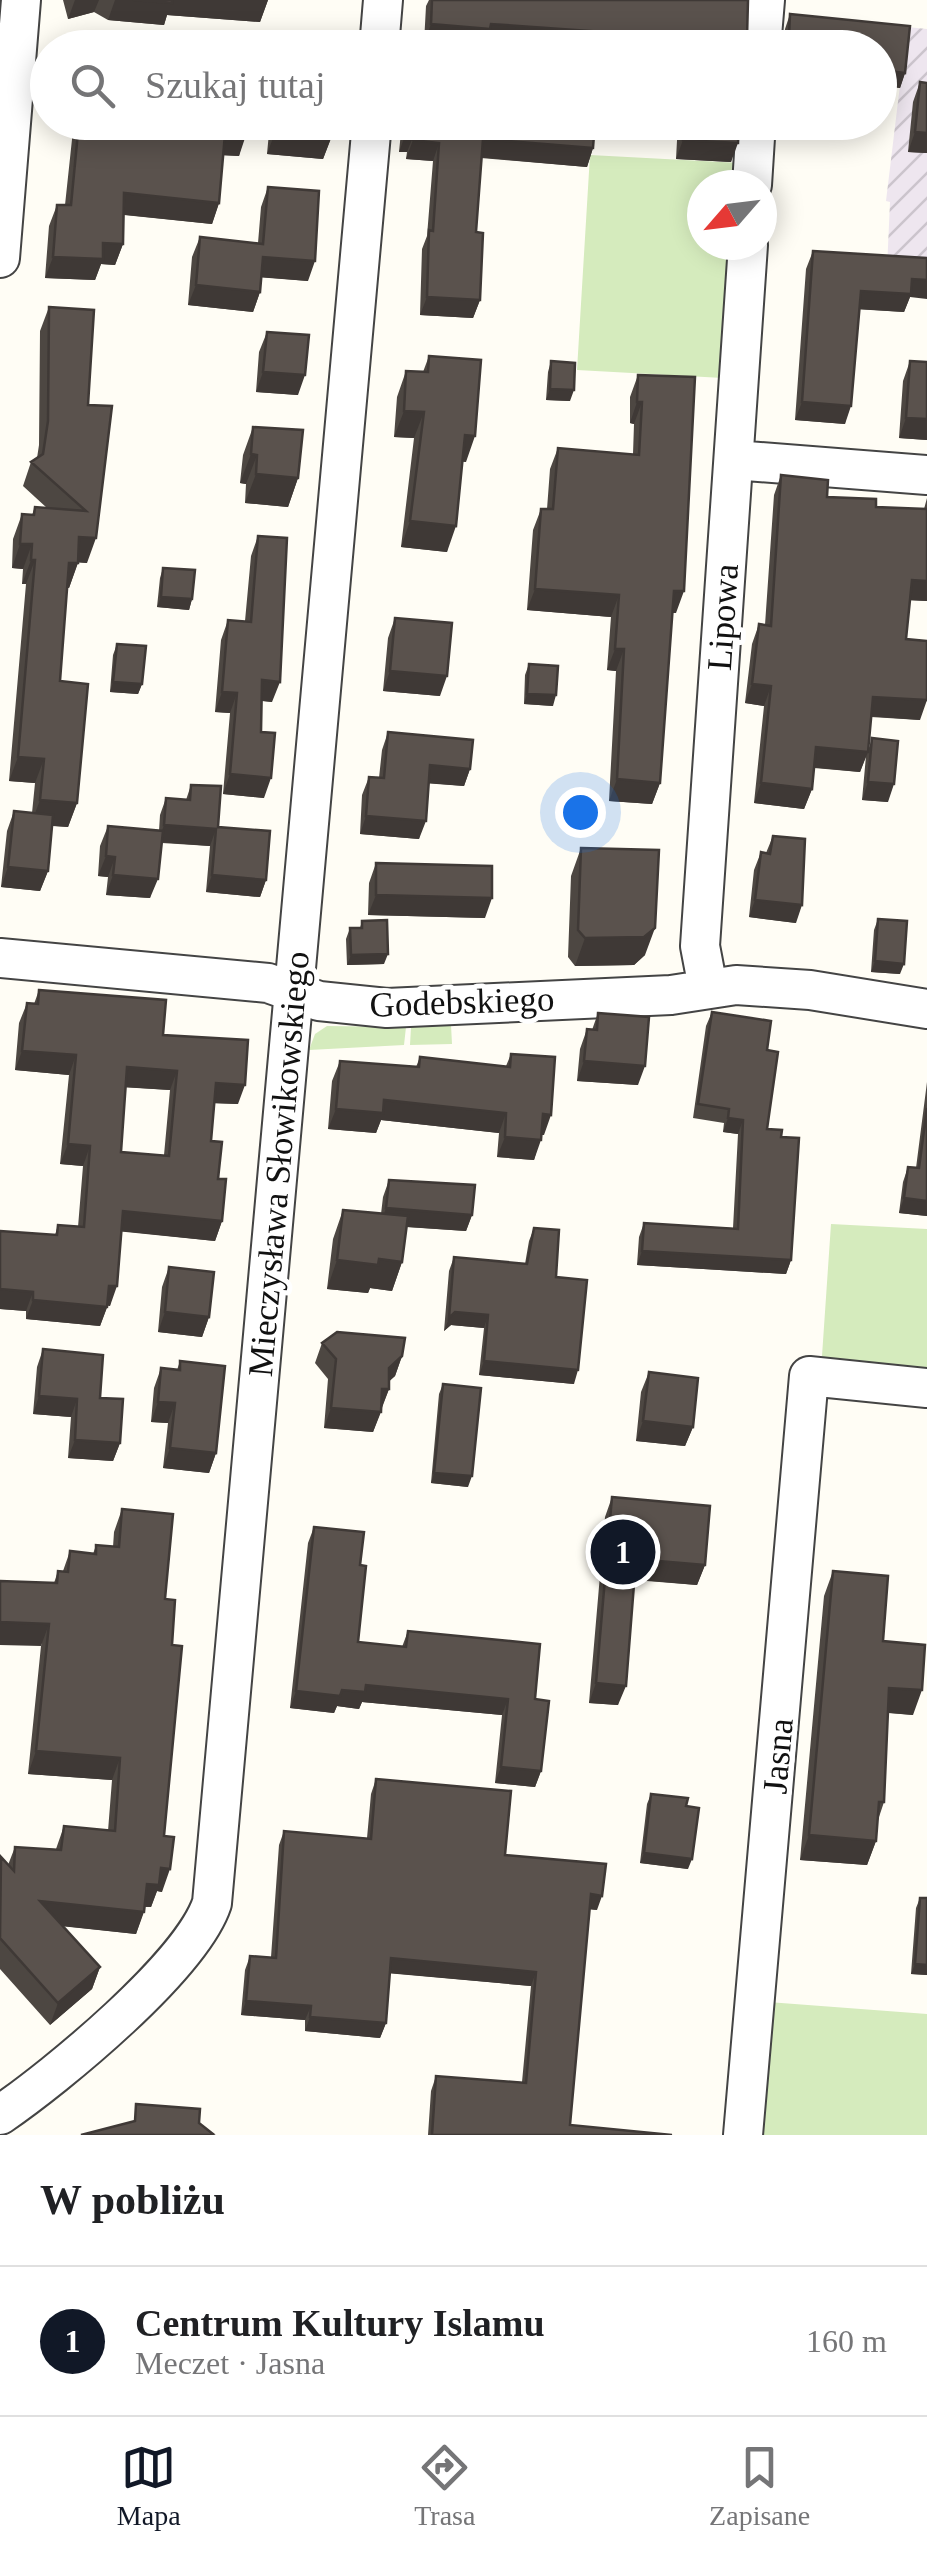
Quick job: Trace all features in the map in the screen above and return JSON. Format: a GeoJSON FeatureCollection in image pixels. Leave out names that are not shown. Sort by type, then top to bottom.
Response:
{"type":"FeatureCollection","features":[{"type":"Feature","properties":{"kind":"street"},"geometry":{"type":"LineString","coordinates":[[0,258],[22,0]]}},
{"type":"Feature","properties":{"kind":"street"},"geometry":{"type":"LineString","coordinates":[[380,30],[383,0]]}},
{"type":"Feature","properties":{"kind":"street"},"geometry":{"type":"LineString","coordinates":[[763,30],[765,0]]}},
{"type":"Feature","properties":{"kind":"street","name":"Mieczysława Słowikowskiego"},"geometry":{"type":"LineString","coordinates":[[0,2115],[171,1968],[202,1929],[212,1902],[370,140]]}},
{"type":"Feature","properties":{"kind":"street"},"geometry":{"type":"LineString","coordinates":[[753,170],[755,140]]}},
{"type":"Feature","properties":{"kind":"street","name":"Lipowa"},"geometry":{"type":"LineString","coordinates":[[708,988],[700,946],[747,260]]}},
{"type":"Feature","properties":{"kind":"street"},"geometry":{"type":"LineString","coordinates":[[734,460],[927,475]]}},
{"type":"Feature","properties":{"kind":"street","name":"Godebskiego"},"geometry":{"type":"LineString","coordinates":[[0,958],[268,983],[331,1003],[387,1008],[671,995],[708,988],[775,986],[927,1009]]}},
{"type":"Feature","properties":{"kind":"street","name":"Jasna"},"geometry":{"type":"LineString","coordinates":[[742,2135],[809,1376],[927,1388]]}},
{"type":"Feature","properties":{"kind":"shaded area"},"geometry":{"type":"Polygon","coordinates":[[[907,27],[927,29],[927,273],[887,269],[890,202],[886,201],[893,140],[897,140],[907,27]]]}},
{"type":"Feature","properties":{"kind":"green space"},"geometry":{"type":"Polygon","coordinates":[[[590,155],[740,163],[740,170],[687,170],[687,260],[733,260],[723,378],[577,370],[590,155]]]}},
{"type":"Feature","properties":{"kind":"green space"},"geometry":{"type":"Polygon","coordinates":[[[451,1025],[452,1044],[410,1045],[411,1027],[451,1025]]]}},
{"type":"Feature","properties":{"kind":"green space"},"geometry":{"type":"Polygon","coordinates":[[[327,1026],[406,1027],[404,1045],[309,1050],[315,1034],[327,1026]]]}},
{"type":"Feature","properties":{"kind":"green space"},"geometry":{"type":"Polygon","coordinates":[[[831,1224],[927,1229],[927,1372],[827,1364],[822,1356],[831,1224]]]}},
{"type":"Feature","properties":{"kind":"green space"},"geometry":{"type":"Polygon","coordinates":[[[768,2002],[927,2014],[927,2135],[756,2135],[768,2002]]]}},
{"type":"Feature","properties":{"kind":"building"},"geometry":{"type":"Polygon","coordinates":[[[432,0],[748,0],[747,30],[575,30],[491,24],[490,29],[431,24],[432,0]]]}},
{"type":"Feature","properties":{"kind":"building"},"geometry":{"type":"Polygon","coordinates":[[[790,14],[910,26],[905,73],[897,72],[897,30],[789,30],[790,14]]]}},
{"type":"Feature","properties":{"kind":"building"},"geometry":{"type":"Polygon","coordinates":[[[920,82],[927,83],[927,133],[915,132],[920,82]]]}},
{"type":"Feature","properties":{"kind":"building"},"geometry":{"type":"Polygon","coordinates":[[[77,140],[224,140],[219,203],[124,193],[123,244],[103,243],[103,259],[53,257],[57,205],[71,205],[77,140]]]}},
{"type":"Feature","properties":{"kind":"building"},"geometry":{"type":"Polygon","coordinates":[[[413,140],[483,140],[476,232],[483,233],[480,300],[427,297],[429,230],[433,231],[439,143],[413,140]]]}},
{"type":"Feature","properties":{"kind":"building"},"geometry":{"type":"Polygon","coordinates":[[[495,140],[594,140],[593,148],[495,140]]]}},
{"type":"Feature","properties":{"kind":"building"},"geometry":{"type":"Polygon","coordinates":[[[683,140],[738,140],[738,143],[683,140]]]}},
{"type":"Feature","properties":{"kind":"building"},"geometry":{"type":"Polygon","coordinates":[[[268,187],[319,191],[315,261],[263,257],[260,292],[196,285],[200,237],[263,244],[268,187]]]}},
{"type":"Feature","properties":{"kind":"building"},"geometry":{"type":"Polygon","coordinates":[[[813,251],[927,258],[927,280],[912,279],[911,294],[861,291],[851,406],[802,402],[813,251]]]}},
{"type":"Feature","properties":{"kind":"building"},"geometry":{"type":"Polygon","coordinates":[[[49,307],[94,310],[88,405],[112,406],[96,538],[79,537],[78,563],[69,563],[60,681],[88,684],[77,803],[40,800],[44,759],[18,757],[35,560],[31,560],[32,544],[20,544],[22,514],[34,515],[35,507],[86,511],[31,462],[43,454],[48,421],[49,307]]]}},
{"type":"Feature","properties":{"kind":"building"},"geometry":{"type":"Polygon","coordinates":[[[267,332],[309,335],[305,375],[263,372],[267,332]]]}},
{"type":"Feature","properties":{"kind":"building"},"geometry":{"type":"Polygon","coordinates":[[[429,356],[481,360],[475,436],[465,435],[456,526],[410,521],[424,412],[404,411],[406,371],[428,372],[429,356]]]}},
{"type":"Feature","properties":{"kind":"building"},"geometry":{"type":"Polygon","coordinates":[[[551,361],[575,363],[574,390],[550,389],[551,361]]]}},
{"type":"Feature","properties":{"kind":"building"},"geometry":{"type":"Polygon","coordinates":[[[910,361],[927,362],[927,419],[906,418],[910,361]]]}},
{"type":"Feature","properties":{"kind":"building"},"geometry":{"type":"Polygon","coordinates":[[[638,375],[695,377],[684,591],[674,591],[660,783],[617,779],[624,649],[615,649],[619,595],[535,589],[541,509],[553,509],[558,448],[639,455],[642,402],[637,402],[638,375]]]}},
{"type":"Feature","properties":{"kind":"building"},"geometry":{"type":"Polygon","coordinates":[[[253,427],[303,430],[298,478],[256,474],[257,455],[251,454],[253,427]]]}},
{"type":"Feature","properties":{"kind":"building"},"geometry":{"type":"Polygon","coordinates":[[[781,475],[828,480],[827,497],[876,499],[876,507],[927,509],[927,581],[912,580],[906,639],[927,641],[927,700],[873,697],[868,752],[816,747],[812,789],[761,783],[771,686],[752,684],[759,624],[771,626],[781,475]]]}},
{"type":"Feature","properties":{"kind":"building"},"geometry":{"type":"Polygon","coordinates":[[[258,536],[287,538],[280,682],[262,680],[261,732],[275,733],[271,778],[230,774],[237,693],[222,692],[228,620],[251,622],[258,536]]]}},
{"type":"Feature","properties":{"kind":"building"},"geometry":{"type":"Polygon","coordinates":[[[163,568],[195,570],[192,599],[161,597],[163,568]]]}},
{"type":"Feature","properties":{"kind":"building"},"geometry":{"type":"Polygon","coordinates":[[[395,618],[452,623],[447,676],[390,671],[395,618]]]}},
{"type":"Feature","properties":{"kind":"building"},"geometry":{"type":"Polygon","coordinates":[[[117,644],[146,646],[142,684],[113,682],[117,644]]]}},
{"type":"Feature","properties":{"kind":"building"},"geometry":{"type":"Polygon","coordinates":[[[529,664],[558,666],[556,695],[527,694],[529,664]]]}},
{"type":"Feature","properties":{"kind":"building"},"geometry":{"type":"Polygon","coordinates":[[[388,732],[473,740],[470,769],[430,765],[426,821],[366,816],[369,777],[384,778],[388,732]]]}},
{"type":"Feature","properties":{"kind":"building"},"geometry":{"type":"Polygon","coordinates":[[[872,738],[898,741],[894,784],[868,782],[872,738]]]}},
{"type":"Feature","properties":{"kind":"building"},"geometry":{"type":"Polygon","coordinates":[[[191,785],[221,786],[218,827],[270,831],[266,880],[212,875],[216,829],[164,825],[166,798],[190,800],[191,785]]]}},
{"type":"Feature","properties":{"kind":"building"},"geometry":{"type":"Polygon","coordinates":[[[14,811],[53,815],[48,871],[8,867],[14,811]]]}},
{"type":"Feature","properties":{"kind":"building"},"geometry":{"type":"Polygon","coordinates":[[[108,826],[163,831],[158,879],[113,875],[115,857],[106,856],[108,826]]]}},
{"type":"Feature","properties":{"kind":"building"},"geometry":{"type":"Polygon","coordinates":[[[773,836],[805,839],[802,905],[755,900],[761,852],[770,854],[773,836]]]}},
{"type":"Feature","properties":{"kind":"building"},"geometry":{"type":"Polygon","coordinates":[[[581,848],[659,850],[655,928],[644,937],[585,938],[578,930],[581,848]]]}},
{"type":"Feature","properties":{"kind":"building"},"geometry":{"type":"Polygon","coordinates":[[[376,863],[492,866],[492,898],[376,895],[376,863]]]}},
{"type":"Feature","properties":{"kind":"building"},"geometry":{"type":"Polygon","coordinates":[[[878,919],[907,921],[904,964],[875,961],[878,919]]]}},
{"type":"Feature","properties":{"kind":"building"},"geometry":{"type":"Polygon","coordinates":[[[387,920],[388,954],[351,955],[350,928],[362,928],[362,921],[387,920]]]}},
{"type":"Feature","properties":{"kind":"building"},"geometry":{"type":"Polygon","coordinates":[[[39,990],[166,1000],[163,1035],[248,1040],[245,1085],[216,1083],[211,1141],[222,1142],[218,1179],[226,1179],[222,1221],[123,1211],[117,1286],[109,1286],[107,1307],[33,1300],[33,1292],[0,1289],[0,1231],[57,1235],[58,1225],[84,1227],[90,1146],[68,1144],[76,1055],[22,1051],[27,1003],[38,1004],[39,990]],[[127,1067],[121,1152],[169,1156],[177,1071],[127,1067]]]}},
{"type":"Feature","properties":{"kind":"building"},"geometry":{"type":"Polygon","coordinates":[[[712,1012],[771,1021],[767,1050],[778,1052],[767,1129],[782,1130],[781,1137],[799,1138],[791,1260],[642,1251],[644,1223],[738,1229],[743,1120],[728,1118],[729,1109],[698,1104],[712,1012]]]}},
{"type":"Feature","properties":{"kind":"building"},"geometry":{"type":"Polygon","coordinates":[[[598,1013],[649,1017],[645,1066],[584,1061],[587,1029],[597,1030],[598,1013]]]}},
{"type":"Feature","properties":{"kind":"building"},"geometry":{"type":"Polygon","coordinates":[[[511,1054],[555,1057],[551,1115],[543,1114],[541,1140],[505,1137],[506,1113],[384,1100],[383,1113],[336,1109],[340,1061],[419,1067],[420,1057],[510,1067],[511,1054]]]}},
{"type":"Feature","properties":{"kind":"building"},"geometry":{"type":"Polygon","coordinates":[[[927,1108],[927,1201],[904,1198],[908,1167],[919,1168],[927,1108]]]}},
{"type":"Feature","properties":{"kind":"building"},"geometry":{"type":"Polygon","coordinates":[[[389,1180],[475,1185],[472,1215],[386,1208],[389,1180]]]}},
{"type":"Feature","properties":{"kind":"building"},"geometry":{"type":"Polygon","coordinates":[[[343,1210],[408,1216],[402,1262],[379,1259],[378,1265],[337,1260],[343,1210]]]}},
{"type":"Feature","properties":{"kind":"building"},"geometry":{"type":"Polygon","coordinates":[[[534,1228],[559,1230],[556,1277],[587,1280],[578,1370],[484,1361],[488,1315],[455,1312],[449,1318],[454,1257],[527,1264],[534,1228]]]}},
{"type":"Feature","properties":{"kind":"building"},"geometry":{"type":"Polygon","coordinates":[[[169,1267],[214,1272],[209,1317],[165,1312],[169,1267]]]}},
{"type":"Feature","properties":{"kind":"building"},"geometry":{"type":"Polygon","coordinates":[[[337,1332],[405,1338],[402,1356],[389,1368],[389,1389],[382,1389],[381,1412],[331,1408],[336,1359],[322,1343],[337,1332]]]}},
{"type":"Feature","properties":{"kind":"building"},"geometry":{"type":"Polygon","coordinates":[[[43,1349],[103,1355],[100,1398],[123,1399],[120,1443],[75,1440],[77,1399],[39,1396],[43,1349]]]}},
{"type":"Feature","properties":{"kind":"building"},"geometry":{"type":"Polygon","coordinates":[[[180,1361],[225,1366],[216,1453],[170,1448],[175,1403],[158,1402],[161,1368],[180,1370],[180,1361]]]}},
{"type":"Feature","properties":{"kind":"building"},"geometry":{"type":"Polygon","coordinates":[[[649,1372],[698,1378],[693,1427],[643,1421],[649,1372]]]}},
{"type":"Feature","properties":{"kind":"building"},"geometry":{"type":"Polygon","coordinates":[[[443,1384],[481,1388],[472,1476],[434,1473],[443,1384]]]}},
{"type":"Feature","properties":{"kind":"building"},"geometry":{"type":"Polygon","coordinates":[[[612,1497],[710,1506],[705,1565],[636,1559],[626,1686],[596,1683],[612,1497]]]}},
{"type":"Feature","properties":{"kind":"building"},"geometry":{"type":"Polygon","coordinates":[[[122,1509],[173,1514],[165,1599],[175,1600],[172,1645],[182,1646],[164,1836],[174,1837],[170,1869],[161,1868],[159,1885],[147,1884],[144,1912],[40,1901],[100,1967],[58,2003],[0,1938],[1,1857],[14,1871],[15,1847],[61,1850],[64,1826],[115,1831],[120,1758],[36,1751],[49,1624],[0,1622],[0,1581],[57,1583],[58,1571],[68,1572],[70,1551],[96,1554],[96,1545],[119,1547],[122,1509]]]}},
{"type":"Feature","properties":{"kind":"building"},"geometry":{"type":"Polygon","coordinates":[[[314,1527],[364,1532],[360,1565],[366,1566],[358,1642],[406,1647],[408,1631],[540,1644],[535,1699],[549,1701],[541,1771],[501,1767],[508,1699],[366,1685],[365,1692],[342,1690],[340,1696],[296,1691],[314,1527]]]}},
{"type":"Feature","properties":{"kind":"building"},"geometry":{"type":"Polygon","coordinates":[[[833,1571],[888,1576],[883,1641],[925,1645],[922,1690],[889,1688],[884,1802],[879,1802],[876,1841],[809,1835],[833,1571]]]}},
{"type":"Feature","properties":{"kind":"building"},"geometry":{"type":"Polygon","coordinates":[[[376,1779],[511,1791],[505,1855],[606,1864],[602,1896],[591,1894],[570,2125],[672,2135],[432,2135],[436,2076],[526,2083],[536,1972],[391,1958],[386,2023],[310,2017],[311,2006],[246,2001],[250,1956],[276,1958],[284,1831],[371,1839],[376,1779]]]}},
{"type":"Feature","properties":{"kind":"building"},"geometry":{"type":"Polygon","coordinates":[[[651,1794],[688,1798],[686,1806],[699,1808],[692,1859],[644,1853],[651,1794]]]}},
{"type":"Feature","properties":{"kind":"building"},"geometry":{"type":"Polygon","coordinates":[[[920,1898],[927,1898],[927,1965],[915,1964],[920,1898]]]}},
{"type":"Feature","properties":{"kind":"building"},"geometry":{"type":"Polygon","coordinates":[[[136,2104],[200,2109],[199,2123],[213,2134],[81,2135],[135,2121],[136,2104]]]}},
{"type":"Feature","properties":{"kind":"place","name":"Centrum Kultury Islamu"},"geometry":{"type":"Point","coordinates":[623,1552]}}]}
